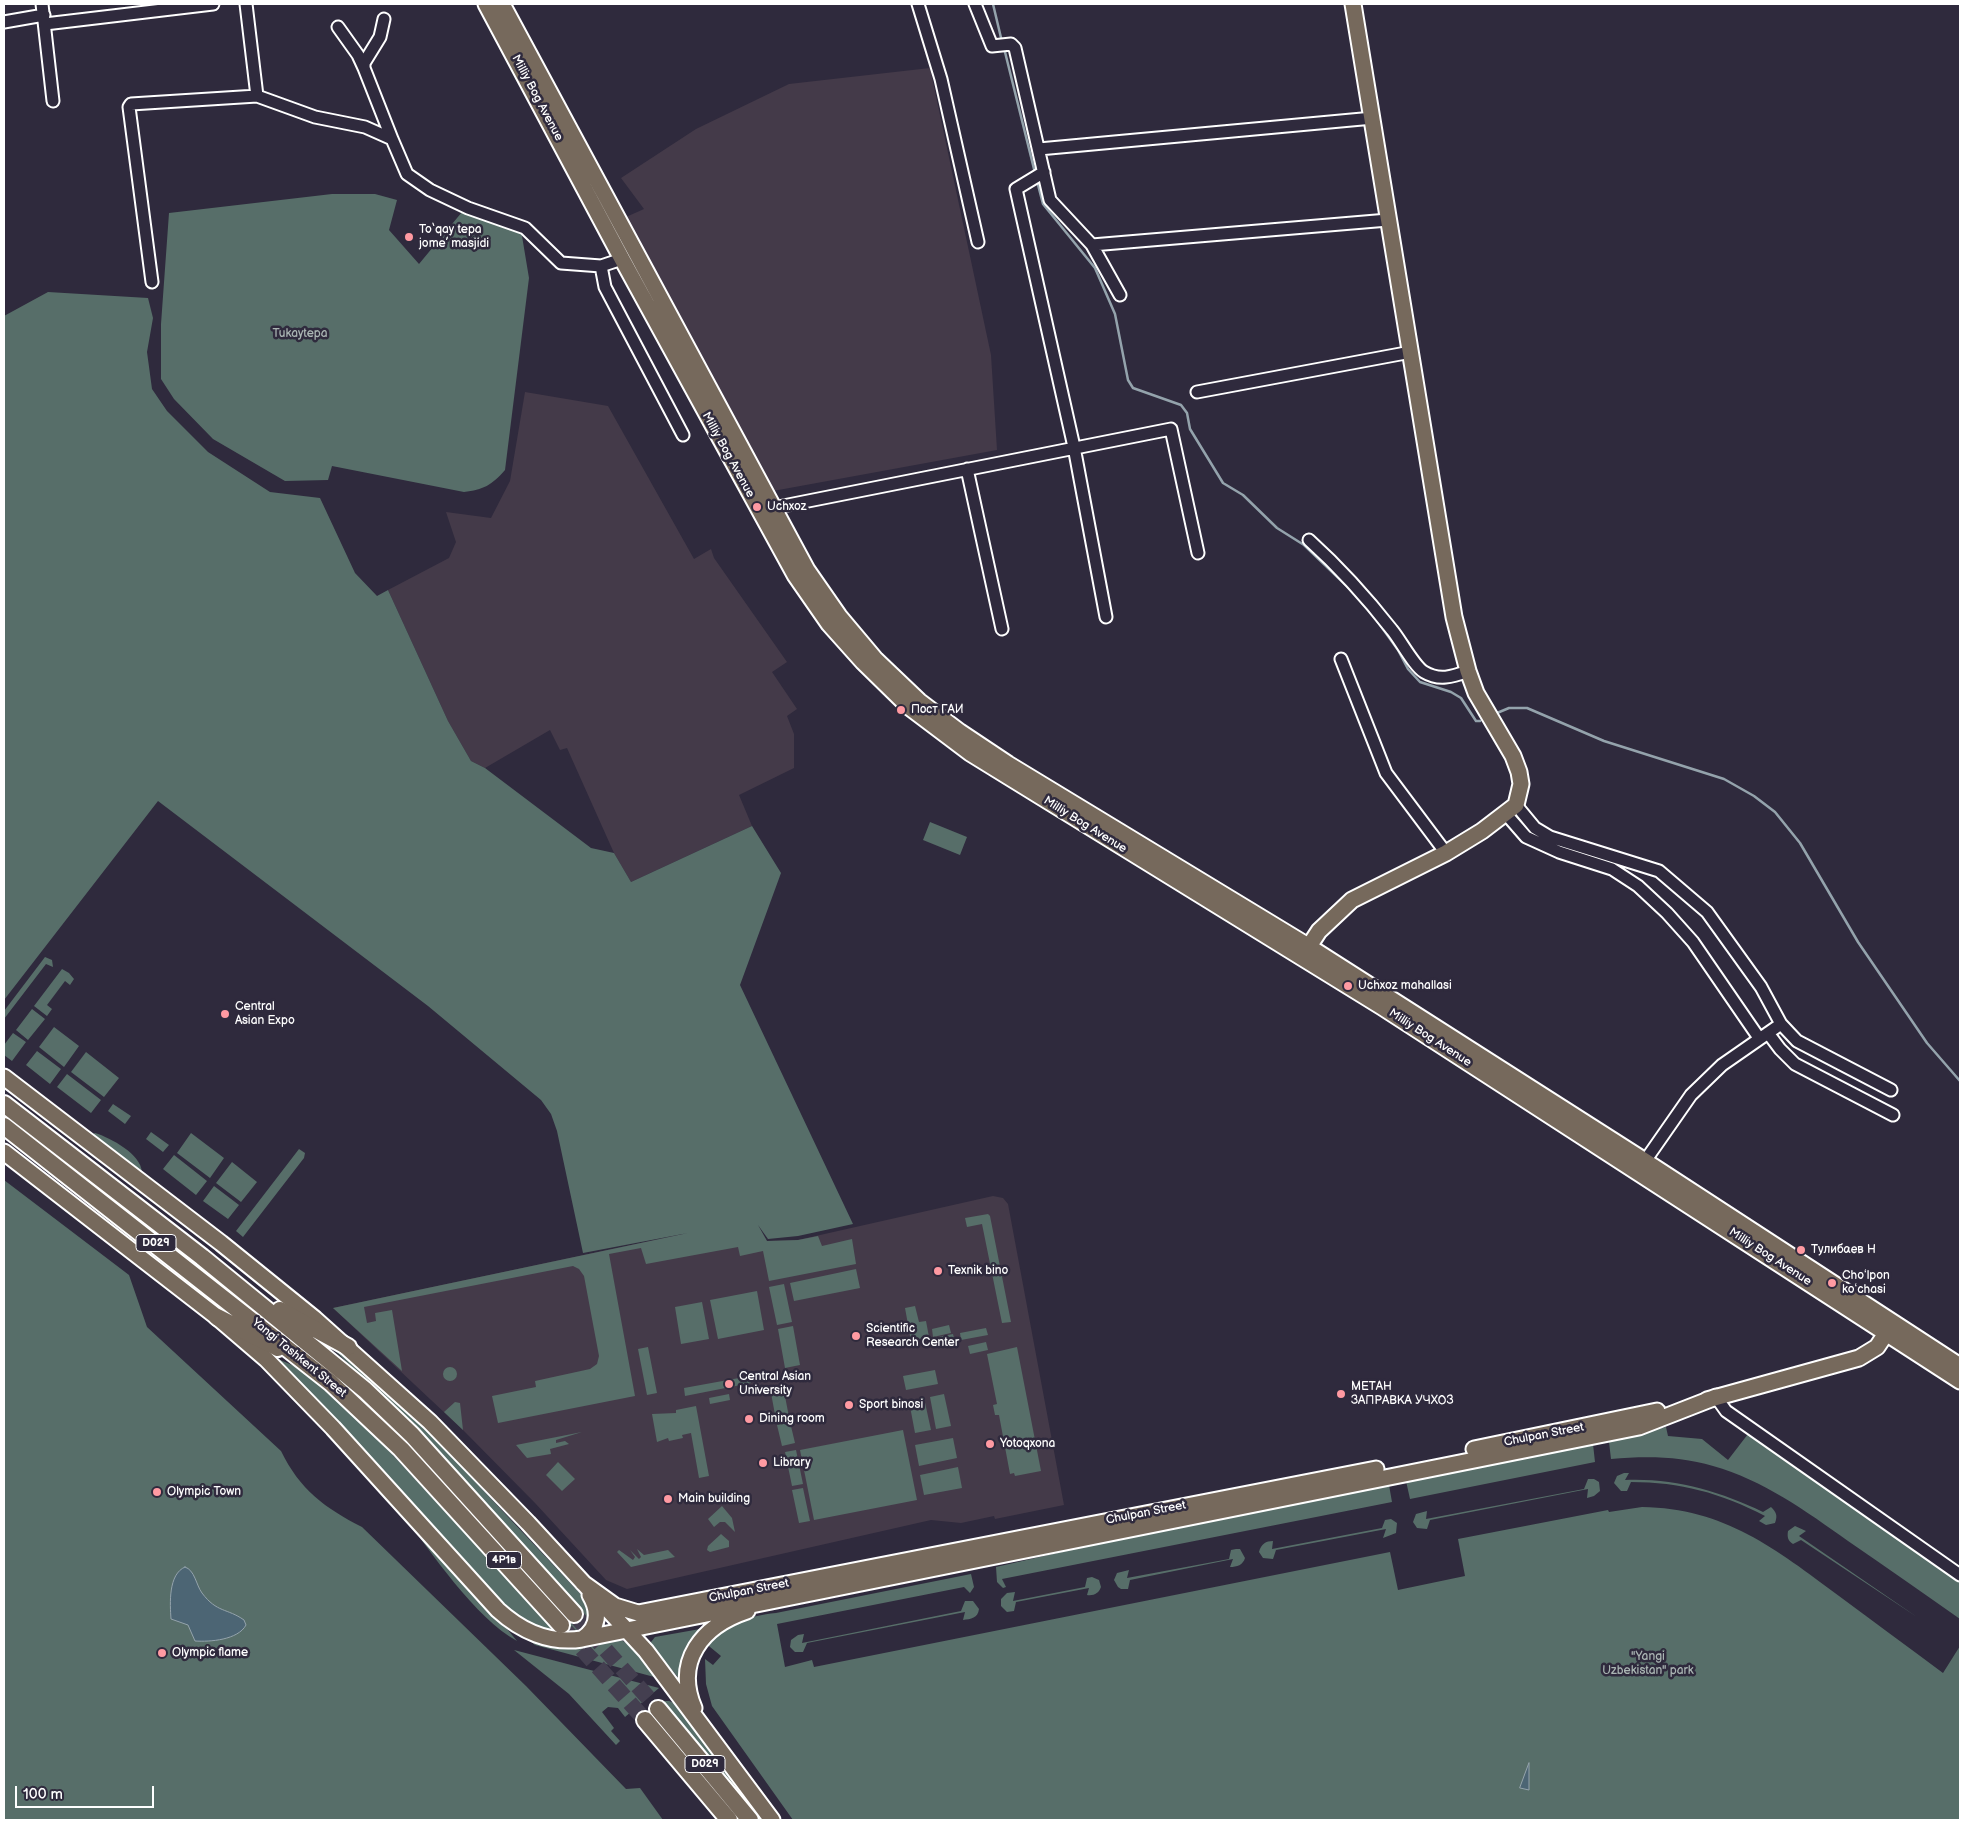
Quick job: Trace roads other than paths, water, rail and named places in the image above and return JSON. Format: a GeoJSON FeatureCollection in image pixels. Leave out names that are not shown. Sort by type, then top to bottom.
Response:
{"type":"FeatureCollection","features":[{"type":"Feature","properties":{"kind":"highway","name":"D029"},"geometry":{"type":"LineString","coordinates":[[4,1104],[241,1288]]}},
{"type":"Feature","properties":{"kind":"highway","name":"Yangi Tashkent Street"},"geometry":{"type":"LineString","coordinates":[[4,1126],[311,1355],[365,1390],[412,1435],[574,1614]]}},
{"type":"Feature","properties":{"kind":"highway"},"geometry":{"type":"LineString","coordinates":[[241,1288],[348,1348]]}},
{"type":"Feature","properties":{"kind":"highway"},"geometry":{"type":"LineString","coordinates":[[241,1288],[311,1355]]}},
{"type":"Feature","properties":{"kind":"highway"},"geometry":{"type":"LineString","coordinates":[[217,1317],[311,1355]]}},
{"type":"Feature","properties":{"kind":"highway","name":"Yangi Tashkent Street"},"geometry":{"type":"LineString","coordinates":[[311,1355],[445,1496],[562,1625]]}},
{"type":"Feature","properties":{"kind":"highway","name":"D029"},"geometry":{"type":"LineString","coordinates":[[658,1708],[750,1820]]}},
{"type":"Feature","properties":{"kind":"highway","name":"D029"},"geometry":{"type":"LineString","coordinates":[[645,1720],[728,1820]]}},
{"type":"Feature","properties":{"kind":"main road"},"geometry":{"type":"LineString","coordinates":[[1305,952],[1319,931],[1352,900],[1446,853],[1511,809],[1520,784],[1519,772],[1513,756],[1476,693],[1468,672],[1454,617],[1353,4]]}},
{"type":"Feature","properties":{"kind":"main road","name":"Milliy Bog Avenue"},"geometry":{"type":"LineString","coordinates":[[496,7],[622,259],[690,386],[795,575],[829,624],[892,691],[937,729],[997,771],[1305,952]]}},
{"type":"Feature","properties":{"kind":"main road","name":"Milliy Bog Avenue"},"geometry":{"type":"LineString","coordinates":[[496,7],[704,378],[807,570],[839,616],[876,660],[933,712],[1016,769],[1537,1100],[1890,1328],[1960,1366]]}},
{"type":"Feature","properties":{"kind":"main road"},"geometry":{"type":"LineString","coordinates":[[690,386],[704,378]]}},
{"type":"Feature","properties":{"kind":"main road"},"geometry":{"type":"LineString","coordinates":[[4,1077],[221,1243],[348,1348],[472,1463],[627,1629],[673,1686],[772,1820]]}},
{"type":"Feature","properties":{"kind":"main road","name":"Milliy Bog Avenue"},"geometry":{"type":"LineString","coordinates":[[1537,1100],[1645,1161],[1890,1328],[1960,1381]]}},
{"type":"Feature","properties":{"kind":"main road","name":"Chulpan Street"},"geometry":{"type":"LineString","coordinates":[[4,1152],[217,1317],[266,1359],[503,1614],[524,1628],[541,1636],[559,1640],[582,1639],[1639,1427],[1716,1397]]}},
{"type":"Feature","properties":{"kind":"main road","name":"Chulpan Street"},"geometry":{"type":"LineString","coordinates":[[583,1583],[615,1606],[638,1613],[1636,1416],[1853,1361],[1872,1351],[1890,1328]]}},
{"type":"Feature","properties":{"kind":"main road"},"geometry":{"type":"LineString","coordinates":[[582,1639],[593,1629],[597,1615],[594,1602],[583,1583]]}},
{"type":"Feature","properties":{"kind":"main road"},"geometry":{"type":"LineString","coordinates":[[710,1735],[694,1707],[687,1684],[690,1662],[702,1640],[732,1617],[834,1587]]}},
{"type":"Feature","properties":{"kind":"street"},"geometry":{"type":"LineString","coordinates":[[4,22],[44,14],[213,4]]}},
{"type":"Feature","properties":{"kind":"street"},"geometry":{"type":"LineString","coordinates":[[246,4],[257,96]]}},
{"type":"Feature","properties":{"kind":"street"},"geometry":{"type":"LineString","coordinates":[[918,4],[941,79],[978,242]]}},
{"type":"Feature","properties":{"kind":"street"},"geometry":{"type":"LineString","coordinates":[[975,4],[992,46],[1011,44],[1016,48],[1039,149],[1039,175],[1050,200],[1092,245],[1120,295]]}},
{"type":"Feature","properties":{"kind":"street"},"geometry":{"type":"LineString","coordinates":[[44,14],[53,101]]}},
{"type":"Feature","properties":{"kind":"street"},"geometry":{"type":"LineString","coordinates":[[364,68],[364,63],[380,37],[384,19]]}},
{"type":"Feature","properties":{"kind":"street"},"geometry":{"type":"LineString","coordinates":[[338,27],[358,55],[407,174],[430,190],[468,208],[525,228],[561,263],[600,266],[622,259]]}},
{"type":"Feature","properties":{"kind":"street"},"geometry":{"type":"LineString","coordinates":[[152,282],[130,105],[156,101],[257,96],[315,117],[365,126],[392,139]]}},
{"type":"Feature","properties":{"kind":"street"},"geometry":{"type":"LineString","coordinates":[[1039,149],[1373,118]]}},
{"type":"Feature","properties":{"kind":"street"},"geometry":{"type":"LineString","coordinates":[[1039,175],[1016,189],[1074,447],[1106,617]]}},
{"type":"Feature","properties":{"kind":"street"},"geometry":{"type":"LineString","coordinates":[[1092,245],[1388,220]]}},
{"type":"Feature","properties":{"kind":"street"},"geometry":{"type":"LineString","coordinates":[[600,266],[605,287],[683,435]]}},
{"type":"Feature","properties":{"kind":"street"},"geometry":{"type":"LineString","coordinates":[[1197,392],[1410,352]]}},
{"type":"Feature","properties":{"kind":"street"},"geometry":{"type":"LineString","coordinates":[[773,508],[1171,429],[1198,553]]}},
{"type":"Feature","properties":{"kind":"street"},"geometry":{"type":"LineString","coordinates":[[967,469],[1002,629]]}},
{"type":"Feature","properties":{"kind":"street"},"geometry":{"type":"LineString","coordinates":[[1310,540],[1372,604],[1406,647],[1415,664],[1425,672],[1447,679],[1468,672]]}},
{"type":"Feature","properties":{"kind":"street"},"geometry":{"type":"LineString","coordinates":[[1342,659],[1386,772],[1446,853]]}},
{"type":"Feature","properties":{"kind":"street"},"geometry":{"type":"LineString","coordinates":[[1511,809],[1550,837],[1659,871],[1707,912],[1761,987],[1781,1024],[1797,1041],[1891,1090]]}},
{"type":"Feature","properties":{"kind":"street"},"geometry":{"type":"LineString","coordinates":[[1511,809],[1526,837],[1559,852],[1612,869],[1638,886],[1667,913],[1693,942],[1764,1035],[1795,1064],[1893,1115]]}},
{"type":"Feature","properties":{"kind":"street"},"geometry":{"type":"LineString","coordinates":[[1645,1161],[1691,1095],[1722,1065],[1781,1024]]}},
{"type":"Feature","properties":{"kind":"street"},"geometry":{"type":"LineString","coordinates":[[1716,1397],[1726,1411],[1960,1576]]}},
{"type":"Feature","properties":{"kind":"water"},"geometry":{"type":"Polygon","coordinates":[[[185,1567],[191,1571],[200,1590],[212,1604],[244,1620],[246,1625],[242,1630],[223,1639],[195,1641],[188,1625],[171,1619],[171,1590],[179,1571],[185,1567]]]}},
{"type":"Feature","properties":{"kind":"water"},"geometry":{"type":"Polygon","coordinates":[[[1529,1763],[1529,1790],[1520,1788],[1529,1763]]]}},
{"type":"Feature","properties":{"kind":"waterway"},"geometry":{"type":"LineString","coordinates":[[993,4],[1002,42]]}},
{"type":"Feature","properties":{"kind":"waterway"},"geometry":{"type":"LineString","coordinates":[[1004,48],[1035,173]]}},
{"type":"Feature","properties":{"kind":"waterway"},"geometry":{"type":"LineString","coordinates":[[1037,181],[1043,204],[1095,268],[1115,314],[1128,380],[1133,388],[1181,405],[1187,413],[1190,429],[1223,483],[1243,495],[1277,528],[1304,545],[1352,591],[1375,618],[1398,650],[1408,669],[1420,682],[1451,692],[1461,698],[1476,721],[1480,721]]}},
{"type":"Feature","properties":{"kind":"waterway"},"geometry":{"type":"LineString","coordinates":[[1497,713],[1509,708],[1527,708],[1604,741],[1724,779],[1754,796],[1775,812],[1800,843],[1858,942],[1927,1043],[1960,1081]]}},
{"type":"Feature","properties":{"kind":"tunnel"},"geometry":{"type":"LineString","coordinates":[[574,1614],[658,1709]]}},
{"type":"Feature","properties":{"kind":"tunnel"},"geometry":{"type":"LineString","coordinates":[[566,1631],[645,1720]]}},
{"type":"Feature","properties":{"kind":"place","name":"To‘qay tepa jome’ masjidi"},"geometry":{"type":"Point","coordinates":[409,237]}},
{"type":"Feature","properties":{"kind":"place","name":"Uchxoz"},"geometry":{"type":"Point","coordinates":[757,507]}},
{"type":"Feature","properties":{"kind":"place","name":"Пост ГАИ"},"geometry":{"type":"Point","coordinates":[901,710]}},
{"type":"Feature","properties":{"kind":"place","name":"Uchxoz mahallasi"},"geometry":{"type":"Point","coordinates":[1348,986]}},
{"type":"Feature","properties":{"kind":"place","name":"Central Asian Expo"},"geometry":{"type":"Point","coordinates":[225,1014]}},
{"type":"Feature","properties":{"kind":"place","name":"Тулибаев Н"},"geometry":{"type":"Point","coordinates":[1801,1250]}},
{"type":"Feature","properties":{"kind":"place","name":"Texnik bino"},"geometry":{"type":"Point","coordinates":[938,1271]}},
{"type":"Feature","properties":{"kind":"place","name":"Choʻlpon koʻchasi"},"geometry":{"type":"Point","coordinates":[1832,1283]}},
{"type":"Feature","properties":{"kind":"place","name":"Scientific Research Center"},"geometry":{"type":"Point","coordinates":[856,1336]}},
{"type":"Feature","properties":{"kind":"place","name":"Central Asian University"},"geometry":{"type":"Point","coordinates":[729,1384]}},
{"type":"Feature","properties":{"kind":"place","name":"МЕТАН ЗАПРАВКА УЧХОЗ"},"geometry":{"type":"Point","coordinates":[1341,1394]}},
{"type":"Feature","properties":{"kind":"place","name":"Sport binosi"},"geometry":{"type":"Point","coordinates":[849,1405]}},
{"type":"Feature","properties":{"kind":"place","name":"Dining room"},"geometry":{"type":"Point","coordinates":[749,1419]}},
{"type":"Feature","properties":{"kind":"place","name":"Yotoqxona"},"geometry":{"type":"Point","coordinates":[990,1444]}},
{"type":"Feature","properties":{"kind":"place","name":"Library"},"geometry":{"type":"Point","coordinates":[763,1463]}},
{"type":"Feature","properties":{"kind":"place","name":"Olympic Town"},"geometry":{"type":"Point","coordinates":[157,1492]}},
{"type":"Feature","properties":{"kind":"place","name":"Main building"},"geometry":{"type":"Point","coordinates":[668,1499]}},
{"type":"Feature","properties":{"kind":"place","name":"Olympic flame"},"geometry":{"type":"Point","coordinates":[162,1653]}},
{"type":"Feature","properties":{"kind":"park label","name":"Tukaytepa"},"geometry":{"type":"Point","coordinates":[300,334]}},
{"type":"Feature","properties":{"kind":"park label","name":"\"Yangi Uzbekistan\" park"},"geometry":{"type":"Point","coordinates":[1648,1664]}}]}
